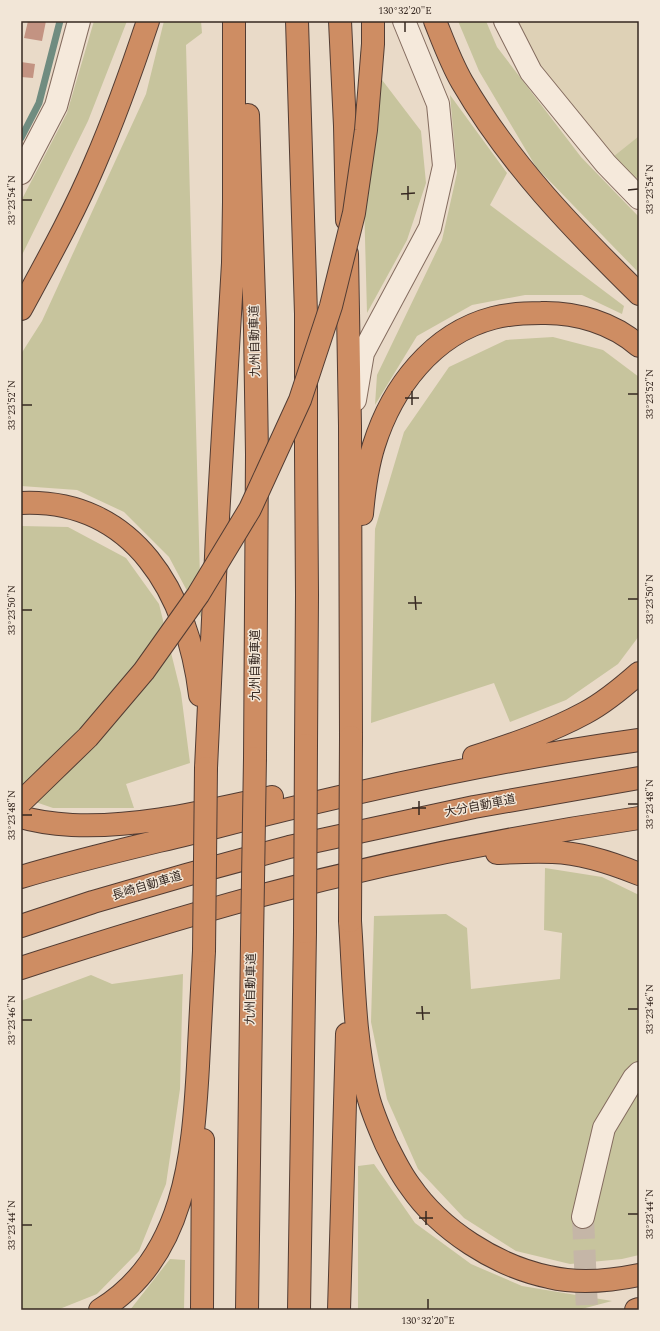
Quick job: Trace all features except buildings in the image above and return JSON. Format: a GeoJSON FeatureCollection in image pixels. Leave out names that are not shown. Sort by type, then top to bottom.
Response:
{"type":"FeatureCollection","features":[{"type":"Feature","properties":{"kind":"highway"},"geometry":{"type":"LineString","coordinates":[[21,309],[60,236],[95,164],[127,84],[148,21]]}},
{"type":"Feature","properties":{"kind":"highway"},"geometry":{"type":"LineString","coordinates":[[202,1310],[206,768],[217,528],[233,263],[234,21]]}},
{"type":"Feature","properties":{"kind":"highway","name":"九州自動車道"},"geometry":{"type":"LineString","coordinates":[[245,21],[255,328],[257,454],[255,758],[247,1310]]}},
{"type":"Feature","properties":{"kind":"highway"},"geometry":{"type":"LineString","coordinates":[[297,21],[306,314],[307,603],[305,932],[299,1310]]}},
{"type":"Feature","properties":{"kind":"highway"},"geometry":{"type":"LineString","coordinates":[[339,1310],[350,921],[351,737],[350,426],[345,126],[340,21]]}},
{"type":"Feature","properties":{"kind":"highway"},"geometry":{"type":"LineString","coordinates":[[21,802],[88,736],[144,671],[198,595],[250,509],[264,480],[300,400],[331,306],[354,213],[366,130],[373,44],[373,21]]}},
{"type":"Feature","properties":{"kind":"highway"},"geometry":{"type":"LineString","coordinates":[[435,21],[461,81],[510,153],[559,212],[639,294]]}},
{"type":"Feature","properties":{"kind":"highway"},"geometry":{"type":"LineString","coordinates":[[351,737],[360,532],[364,488],[373,446],[385,415],[402,385],[420,362],[442,342],[467,328],[492,318],[523,313],[555,312],[584,317],[611,328],[639,346]]}},
{"type":"Feature","properties":{"kind":"highway"},"geometry":{"type":"LineString","coordinates":[[21,503],[47,503],[72,508],[98,518],[120,532],[140,549],[158,570],[172,594],[185,625],[193,653],[203,719],[206,768]]}},
{"type":"Feature","properties":{"kind":"highway"},"geometry":{"type":"LineString","coordinates":[[388,785],[490,752],[551,729],[586,713],[615,693],[639,673]]}},
{"type":"Feature","properties":{"kind":"highway"},"geometry":{"type":"LineString","coordinates":[[21,817],[60,824],[93,826],[132,824],[176,818],[490,752],[639,726]]}},
{"type":"Feature","properties":{"kind":"highway"},"geometry":{"type":"LineString","coordinates":[[21,877],[275,812],[388,785],[515,761],[639,740]]}},
{"type":"Feature","properties":{"kind":"highway","name":"大分自動車道"},"geometry":{"type":"LineString","coordinates":[[275,851],[474,806],[639,778]]}},
{"type":"Feature","properties":{"kind":"highway"},"geometry":{"type":"LineString","coordinates":[[21,968],[82,948],[262,895],[335,876],[506,840],[639,818]]}},
{"type":"Feature","properties":{"kind":"highway"},"geometry":{"type":"LineString","coordinates":[[21,871],[129,849]]}},
{"type":"Feature","properties":{"kind":"highway","name":"長崎自動車道"},"geometry":{"type":"LineString","coordinates":[[21,926],[93,902],[275,851]]}},
{"type":"Feature","properties":{"kind":"highway"},"geometry":{"type":"LineString","coordinates":[[82,948],[422,866],[486,854],[522,851],[554,852],[588,857],[619,866],[639,874]]}},
{"type":"Feature","properties":{"kind":"highway"},"geometry":{"type":"LineString","coordinates":[[21,980],[89,956],[420,857]]}},
{"type":"Feature","properties":{"kind":"highway"},"geometry":{"type":"LineString","coordinates":[[350,921],[357,1028],[361,1063],[368,1097],[379,1128],[394,1160],[410,1187],[432,1212],[457,1234],[486,1253],[519,1269],[549,1277],[575,1280],[620,1279],[639,1275]]}},
{"type":"Feature","properties":{"kind":"highway"},"geometry":{"type":"LineString","coordinates":[[100,1310],[121,1296],[139,1278],[155,1257],[178,1206],[187,1175],[196,1105],[204,951]]}},
{"type":"Feature","properties":{"kind":"street"},"geometry":{"type":"LineString","coordinates":[[21,173],[56,106],[79,21]]}},
{"type":"Feature","properties":{"kind":"street"},"geometry":{"type":"LineString","coordinates":[[350,426],[363,353],[430,228],[444,166],[438,104],[404,21]]}},
{"type":"Feature","properties":{"kind":"street"},"geometry":{"type":"LineString","coordinates":[[505,21],[532,72],[606,164],[639,198]]}},
{"type":"Feature","properties":{"kind":"street"},"geometry":{"type":"LineString","coordinates":[[583,1217],[604,1128],[634,1078],[639,1073]]}},
{"type":"Feature","properties":{"kind":"shaded area"},"geometry":{"type":"Polygon","coordinates":[[[94,21],[127,21],[88,121],[21,257],[21,201],[67,113],[94,21]]]}},
{"type":"Feature","properties":{"kind":"shaded area"},"geometry":{"type":"Polygon","coordinates":[[[164,21],[201,21],[202,33],[186,45],[201,617],[169,557],[124,512],[77,490],[21,486],[21,354],[42,321],[146,94],[164,21]]]}},
{"type":"Feature","properties":{"kind":"shaded area"},"geometry":{"type":"Polygon","coordinates":[[[458,21],[486,21],[497,47],[581,157],[639,217],[639,273],[536,167],[479,71],[458,21]]]}},
{"type":"Feature","properties":{"kind":"shaded area"},"geometry":{"type":"Polygon","coordinates":[[[512,21],[639,21],[639,136],[614,156],[569,103],[525,46],[512,21]]]}},
{"type":"Feature","properties":{"kind":"shaded area"},"geometry":{"type":"Polygon","coordinates":[[[360,51],[421,131],[426,183],[407,240],[367,313],[360,51]]]}},
{"type":"Feature","properties":{"kind":"shaded area"},"geometry":{"type":"Polygon","coordinates":[[[450,95],[507,173],[490,205],[624,306],[622,314],[582,295],[525,295],[472,305],[417,336],[375,405],[377,375],[442,240],[457,173],[450,95]]]}},
{"type":"Feature","properties":{"kind":"shaded area"},"geometry":{"type":"Polygon","coordinates":[[[639,136],[639,176],[635,180],[614,156],[639,136]]]}},
{"type":"Feature","properties":{"kind":"shaded area"},"geometry":{"type":"Polygon","coordinates":[[[553,337],[603,350],[639,377],[639,636],[618,664],[566,700],[510,722],[494,683],[371,723],[375,529],[404,432],[449,367],[506,340],[553,337]]]}},
{"type":"Feature","properties":{"kind":"shaded area"},"geometry":{"type":"Polygon","coordinates":[[[21,526],[68,527],[126,558],[159,604],[181,693],[190,763],[126,784],[134,808],[53,808],[21,797],[21,526]]]}},
{"type":"Feature","properties":{"kind":"shaded area"},"geometry":{"type":"Polygon","coordinates":[[[545,868],[602,877],[639,895],[639,1255],[622,1259],[570,1264],[516,1251],[464,1218],[418,1169],[387,1099],[371,1022],[374,916],[446,914],[467,928],[471,989],[560,979],[562,933],[544,930],[545,868]]]}},
{"type":"Feature","properties":{"kind":"shaded area"},"geometry":{"type":"Polygon","coordinates":[[[183,974],[180,1089],[166,1184],[139,1251],[97,1294],[57,1310],[21,1310],[21,1001],[91,975],[112,984],[183,974]]]}},
{"type":"Feature","properties":{"kind":"shaded area"},"geometry":{"type":"Polygon","coordinates":[[[374,1164],[415,1223],[471,1264],[522,1286],[612,1301],[578,1310],[358,1310],[358,1166],[374,1164]]]}},
{"type":"Feature","properties":{"kind":"shaded area"},"geometry":{"type":"Polygon","coordinates":[[[170,1259],[185,1260],[184,1310],[130,1310],[170,1259]]]}},
{"type":"Feature","properties":{"kind":"waterway"},"geometry":{"type":"LineString","coordinates":[[21,138],[39,103],[60,21]]}},
{"type":"Feature","properties":{"kind":"tunnel"},"geometry":{"type":"LineString","coordinates":[[583,1217],[587,1310]]}}]}
